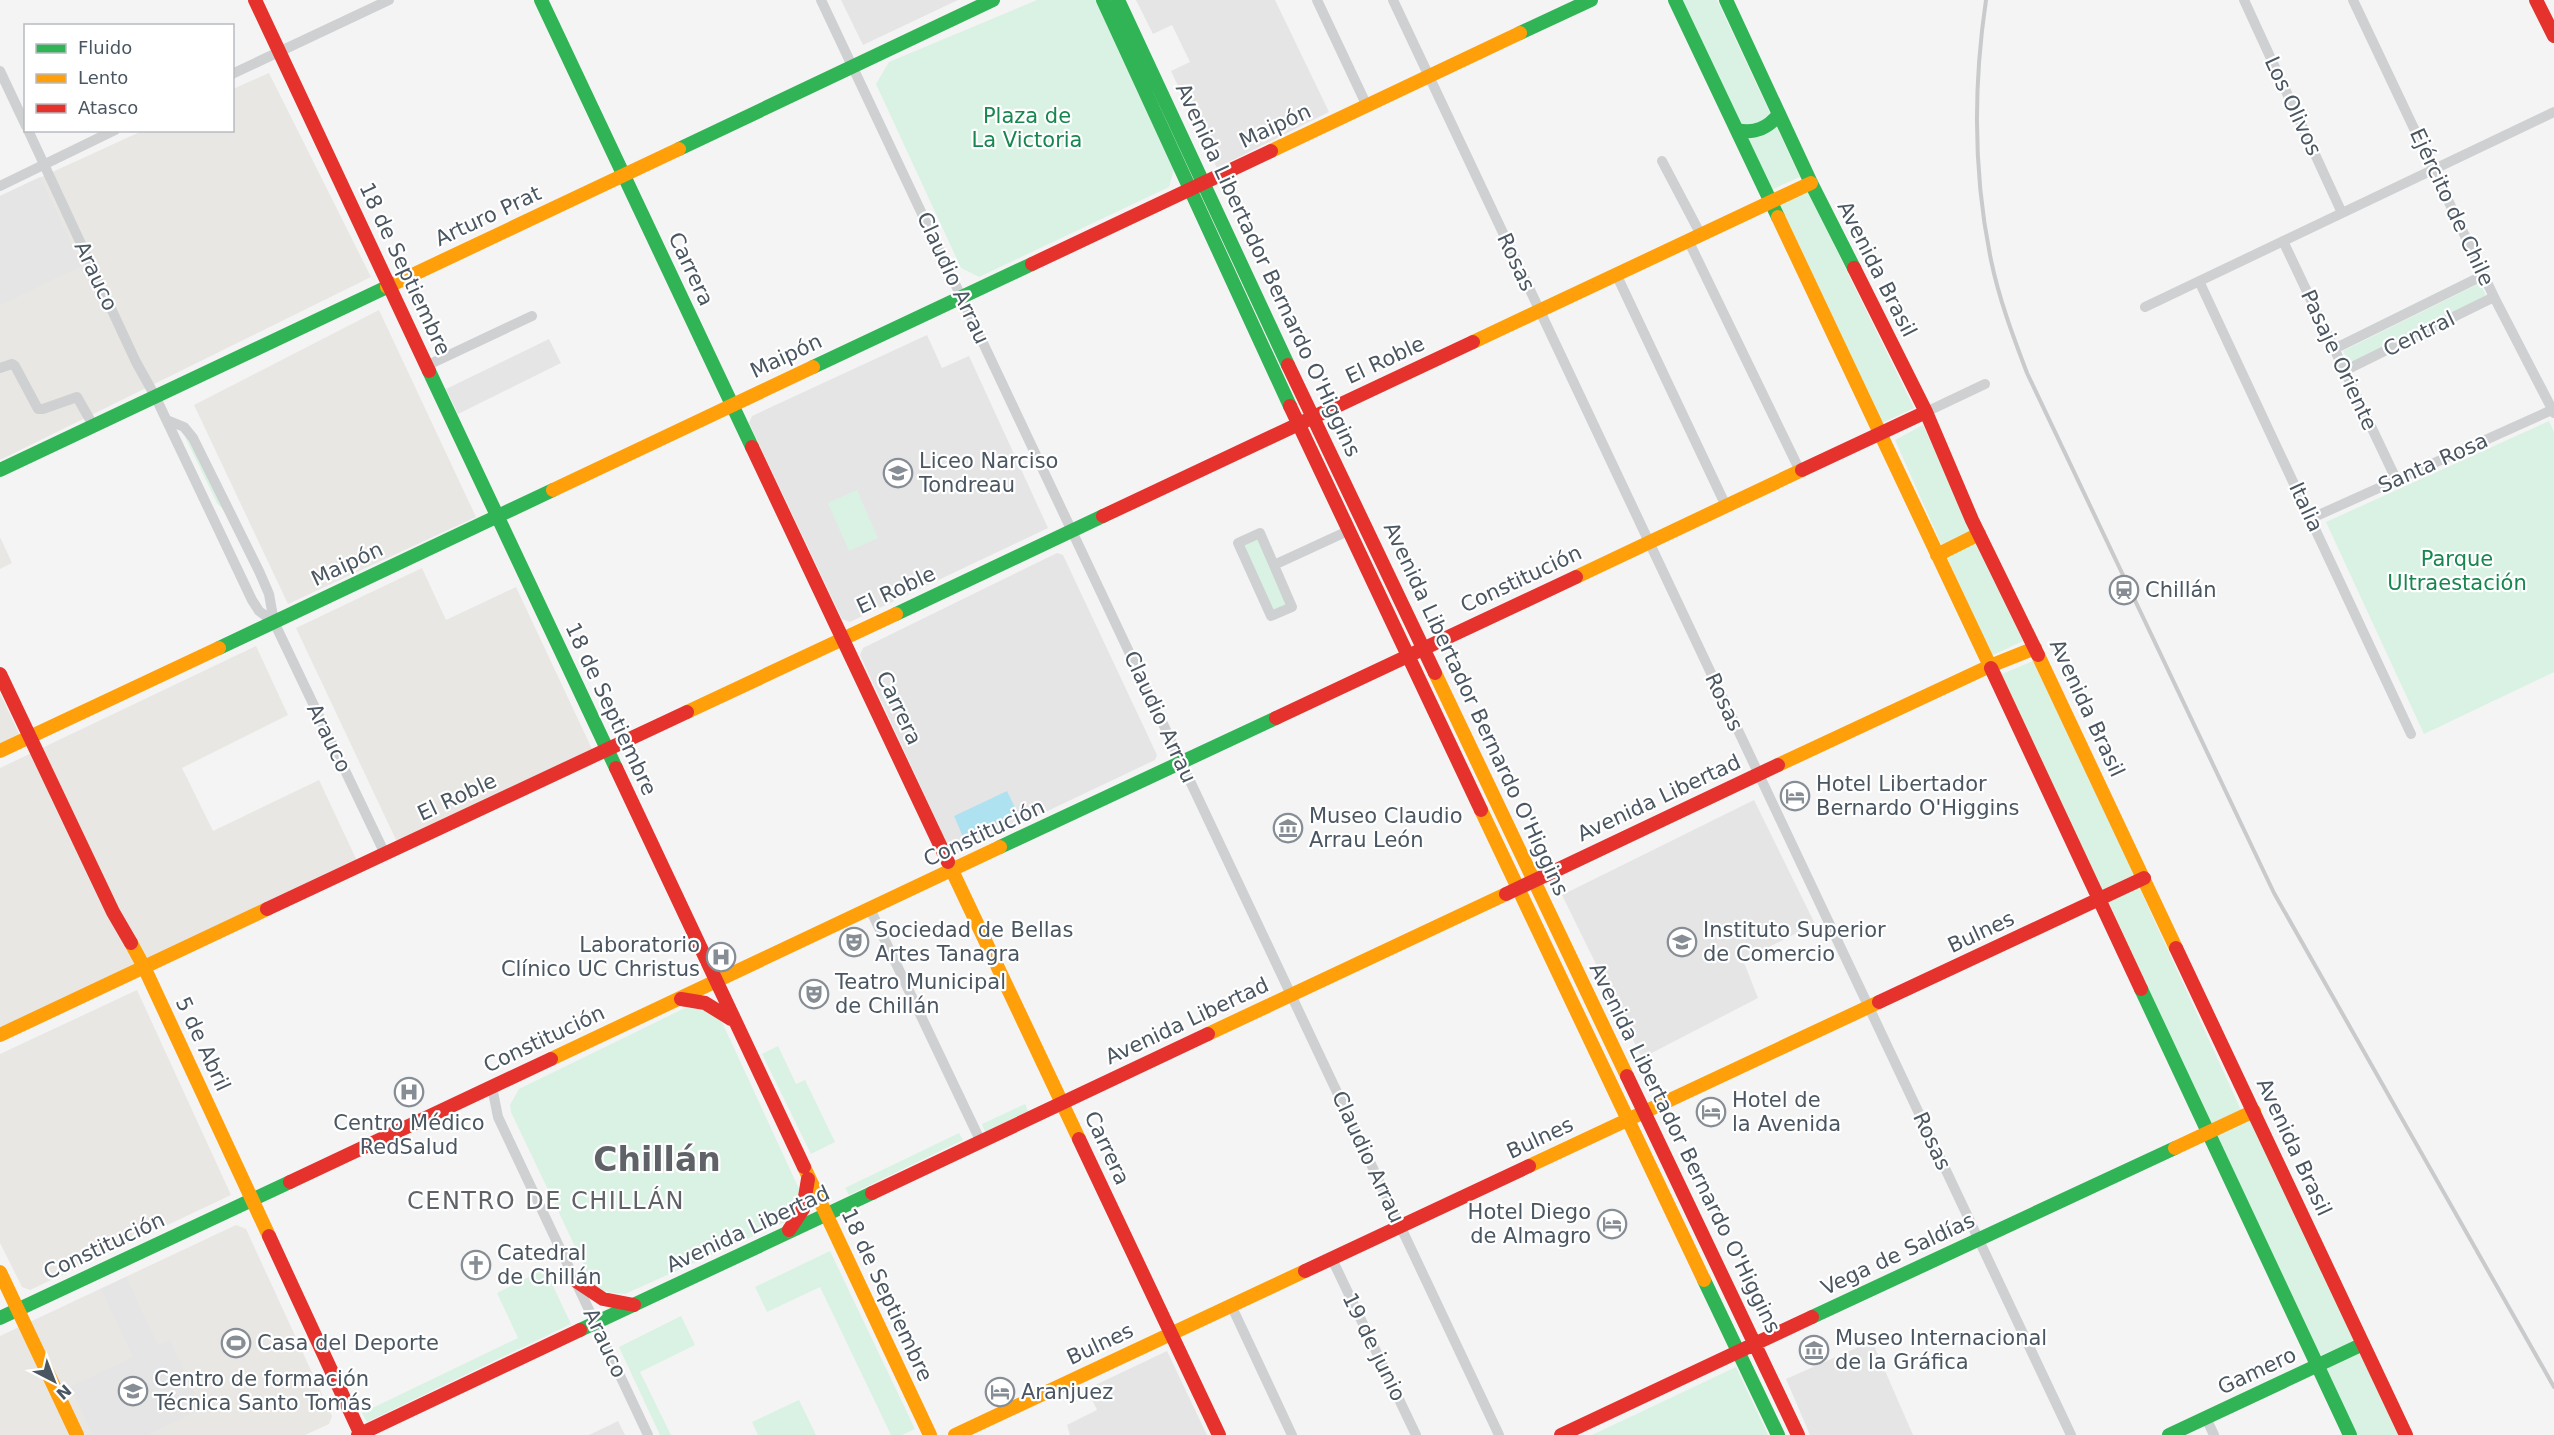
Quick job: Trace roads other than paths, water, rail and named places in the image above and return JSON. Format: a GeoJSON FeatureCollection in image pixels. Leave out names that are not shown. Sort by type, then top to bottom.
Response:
{"type":"FeatureCollection","features":[{"type":"Feature","properties":{"kind":"street","name":"18 de Septiembre"},"geometry":{"type":"LineString","coordinates":[[255,0],[930,1435]]}},
{"type":"Feature","properties":{"kind":"street"},"geometry":{"type":"LineString","coordinates":[[234,73],[389,0]]}},
{"type":"Feature","properties":{"kind":"street","name":"Carrera"},"geometry":{"type":"LineString","coordinates":[[541,0],[1219,1435]]}},
{"type":"Feature","properties":{"kind":"street","name":"Claudio Arrau"},"geometry":{"type":"LineString","coordinates":[[821,0],[1499,1435]]}},
{"type":"Feature","properties":{"kind":"street","name":"Arturo Prat"},"geometry":{"type":"LineString","coordinates":[[0,470],[993,0]]}},
{"type":"Feature","properties":{"kind":"street","name":"Avenida Libertador Bernardo O'Higgins"},"geometry":{"type":"LineString","coordinates":[[1103,0],[1187,190],[1409,655],[1626,1121],[1778,1435]]}},
{"type":"Feature","properties":{"kind":"street","name":"Avenida Libertador Bernardo O'Higgins"},"geometry":{"type":"LineString","coordinates":[[1118,0],[1202,184],[1798,1435]]}},
{"type":"Feature","properties":{"kind":"street"},"geometry":{"type":"LineString","coordinates":[[1317,0],[1366,106]]}},
{"type":"Feature","properties":{"kind":"street","name":"Rosas"},"geometry":{"type":"LineString","coordinates":[[1393,0],[2072,1435]]}},
{"type":"Feature","properties":{"kind":"street","name":"Maipón"},"geometry":{"type":"LineString","coordinates":[[0,751],[1591,0]]}},
{"type":"Feature","properties":{"kind":"street"},"geometry":{"type":"LineString","coordinates":[[1675,0],[2350,1435]]}},
{"type":"Feature","properties":{"kind":"street","name":"Avenida Brasil"},"geometry":{"type":"LineString","coordinates":[[1726,0],[1810,183],[1926,412],[1979,534],[2406,1435]]}},
{"type":"Feature","properties":{"kind":"street","name":"Los Olivos"},"geometry":{"type":"LineString","coordinates":[[2244,0],[2342,213]]}},
{"type":"Feature","properties":{"kind":"street","name":"Ejército de Chile"},"geometry":{"type":"LineString","coordinates":[[2353,0],[2494,297],[2553,410]]}},
{"type":"Feature","properties":{"kind":"street"},"geometry":{"type":"LineString","coordinates":[[2536,0],[2554,36]]}},
{"type":"Feature","properties":{"kind":"street"},"geometry":{"type":"LineString","coordinates":[[0,72],[24,122]]}},
{"type":"Feature","properties":{"kind":"street"},"geometry":{"type":"LineString","coordinates":[[2145,307],[2554,112]]}},
{"type":"Feature","properties":{"kind":"street"},"geometry":{"type":"LineString","coordinates":[[1737,130],[1751,132],[1764,129],[1779,114]]}},
{"type":"Feature","properties":{"kind":"street","name":"Arauco"},"geometry":{"type":"LineString","coordinates":[[29,132],[136,362],[156,396],[252,600],[260,611],[274,622]]}},
{"type":"Feature","properties":{"kind":"street"},"geometry":{"type":"LineString","coordinates":[[0,186],[111,132]]}},
{"type":"Feature","properties":{"kind":"street"},"geometry":{"type":"LineString","coordinates":[[1662,161],[1694,238],[1800,471]]}},
{"type":"Feature","properties":{"kind":"street","name":"El Roble"},"geometry":{"type":"LineString","coordinates":[[0,1035],[1810,183]]}},
{"type":"Feature","properties":{"kind":"street","name":"Pasaje Oriente"},"geometry":{"type":"LineString","coordinates":[[2283,241],[2396,479]]}},
{"type":"Feature","properties":{"kind":"street"},"geometry":{"type":"LineString","coordinates":[[1616,274],[1726,506]]}},
{"type":"Feature","properties":{"kind":"street","name":"Central"},"geometry":{"type":"LineString","coordinates":[[2334,349],[2484,275]]}},
{"type":"Feature","properties":{"kind":"street","name":"Italia"},"geometry":{"type":"LineString","coordinates":[[2199,281],[2411,734]]}},
{"type":"Feature","properties":{"kind":"street","name":"Central"},"geometry":{"type":"LineString","coordinates":[[2344,371],[2494,297]]}},
{"type":"Feature","properties":{"kind":"street"},"geometry":{"type":"LineString","coordinates":[[428,365],[532,316]]}},
{"type":"Feature","properties":{"kind":"street"},"geometry":{"type":"LineString","coordinates":[[0,368],[12,364],[15,366],[38,409],[77,397],[93,425]]}},
{"type":"Feature","properties":{"kind":"street","name":"Constitución"},"geometry":{"type":"LineString","coordinates":[[0,1318],[1985,384]]}},
{"type":"Feature","properties":{"kind":"street","name":"Santa Rosa"},"geometry":{"type":"LineString","coordinates":[[2312,519],[2396,479],[2553,410]]}},
{"type":"Feature","properties":{"kind":"street","name":"Arauco"},"geometry":{"type":"LineString","coordinates":[[167,420],[184,427],[193,438],[265,586],[273,609],[274,622],[385,854]]}},
{"type":"Feature","properties":{"kind":"street"},"geometry":{"type":"LineString","coordinates":[[1274,565],[1350,530]]}},
{"type":"Feature","properties":{"kind":"street"},"geometry":{"type":"LineString","coordinates":[[1260,533],[1274,565],[1292,607],[1271,616],[1238,543],[1260,533]]}},
{"type":"Feature","properties":{"kind":"street"},"geometry":{"type":"LineString","coordinates":[[1937,555],[1979,534]]}},
{"type":"Feature","properties":{"kind":"street","name":"Avenida Libertad"},"geometry":{"type":"LineString","coordinates":[[360,1435],[1758,774],[1990,666],[2035,648]]}},
{"type":"Feature","properties":{"kind":"street","name":"5 de Abril"},"geometry":{"type":"LineString","coordinates":[[0,674],[113,912],[144,967],[360,1435]]}},
{"type":"Feature","properties":{"kind":"street","name":"Bulnes"},"geometry":{"type":"LineString","coordinates":[[955,1435],[2144,878]]}},
{"type":"Feature","properties":{"kind":"street"},"geometry":{"type":"LineString","coordinates":[[870,909],[981,1142]]}},
{"type":"Feature","properties":{"kind":"street"},"geometry":{"type":"LineString","coordinates":[[679,999],[705,1003],[726,1014],[734,1022]]}},
{"type":"Feature","properties":{"kind":"street","name":"Arauco"},"geometry":{"type":"LineString","coordinates":[[492,1087],[498,1117],[648,1435]]}},
{"type":"Feature","properties":{"kind":"street","name":"Vega de Saldías"},"geometry":{"type":"LineString","coordinates":[[1561,1435],[2254,1111]]}},
{"type":"Feature","properties":{"kind":"street"},"geometry":{"type":"LineString","coordinates":[[785,1234],[803,1209],[808,1177]]}},
{"type":"Feature","properties":{"kind":"street","name":"19 de junio"},"geometry":{"type":"LineString","coordinates":[[1332,1259],[1416,1435]]}},
{"type":"Feature","properties":{"kind":"street"},"geometry":{"type":"LineString","coordinates":[[0,1272],[77,1435]]}},
{"type":"Feature","properties":{"kind":"street"},"geometry":{"type":"LineString","coordinates":[[576,1281],[591,1294],[605,1300],[636,1305]]}},
{"type":"Feature","properties":{"kind":"street"},"geometry":{"type":"LineString","coordinates":[[1232,1305],[1292,1435]]}},
{"type":"Feature","properties":{"kind":"street","name":"Gamero"},"geometry":{"type":"LineString","coordinates":[[2169,1435],[2363,1344]]}},
{"type":"Feature","properties":{"kind":"street"},"geometry":{"type":"LineString","coordinates":[[2206,1418],[2214,1435]]}},
{"type":"Feature","properties":{"kind":"water"},"geometry":{"type":"Polygon","coordinates":[[[1007,791],[1018,814],[964,839],[954,816],[1007,791]]]}},
{"type":"Feature","properties":{"kind":"railway"},"geometry":{"type":"LineString","coordinates":[[1986,0],[1977,98],[1981,195],[1994,275],[2027,373],[2274,893],[2554,1387]]}},
{"type":"Feature","properties":{"kind":"place","name":"Liceo Narciso Tondreau"},"geometry":{"type":"Point","coordinates":[898,473]}},
{"type":"Feature","properties":{"kind":"place","name":"Chillán"},"geometry":{"type":"Point","coordinates":[2124,590]}},
{"type":"Feature","properties":{"kind":"place","name":"Hotel Libertador Bernardo O'Higgins"},"geometry":{"type":"Point","coordinates":[1795,796]}},
{"type":"Feature","properties":{"kind":"place","name":"Museo Claudio Arrau León"},"geometry":{"type":"Point","coordinates":[1288,828]}},
{"type":"Feature","properties":{"kind":"place","name":"Sociedad de Bellas Artes Tanagra"},"geometry":{"type":"Point","coordinates":[854,942]}},
{"type":"Feature","properties":{"kind":"place","name":"Instituto Superior de Comercio"},"geometry":{"type":"Point","coordinates":[1682,942]}},
{"type":"Feature","properties":{"kind":"place","name":"Laboratorio Clínico UC Christus"},"geometry":{"type":"Point","coordinates":[721,957]}},
{"type":"Feature","properties":{"kind":"place","name":"Teatro Municipal de Chillán"},"geometry":{"type":"Point","coordinates":[814,994]}},
{"type":"Feature","properties":{"kind":"place","name":"Centro Médico RedSalud"},"geometry":{"type":"Point","coordinates":[409,1092]}},
{"type":"Feature","properties":{"kind":"place","name":"Hotel de la Avenida"},"geometry":{"type":"Point","coordinates":[1711,1112]}},
{"type":"Feature","properties":{"kind":"place","name":"Hotel Diego de Almagro"},"geometry":{"type":"Point","coordinates":[1612,1224]}},
{"type":"Feature","properties":{"kind":"place","name":"Catedral de Chillán"},"geometry":{"type":"Point","coordinates":[476,1265]}},
{"type":"Feature","properties":{"kind":"place","name":"Casa del Deporte"},"geometry":{"type":"Point","coordinates":[236,1343]}},
{"type":"Feature","properties":{"kind":"place","name":"Museo Internacional de la Gráfica"},"geometry":{"type":"Point","coordinates":[1814,1350]}},
{"type":"Feature","properties":{"kind":"place","name":"Centro de formación Técnica Santo Tomás"},"geometry":{"type":"Point","coordinates":[133,1391]}},
{"type":"Feature","properties":{"kind":"place","name":"Aranjuez"},"geometry":{"type":"Point","coordinates":[1000,1392]}},
{"type":"Feature","properties":{"kind":"district","name":"Chillán"},"geometry":{"type":"Point","coordinates":[657,1159]}},
{"type":"Feature","properties":{"kind":"district","name":"CENTRO DE CHILLÁN"},"geometry":{"type":"Point","coordinates":[546,1201]}},
{"type":"Feature","properties":{"kind":"park label","name":"Plaza de La Victoria"},"geometry":{"type":"Point","coordinates":[1027,128]}},
{"type":"Feature","properties":{"kind":"park label","name":"Parque Ultraestación"},"geometry":{"type":"Point","coordinates":[2457,571]}}]}
